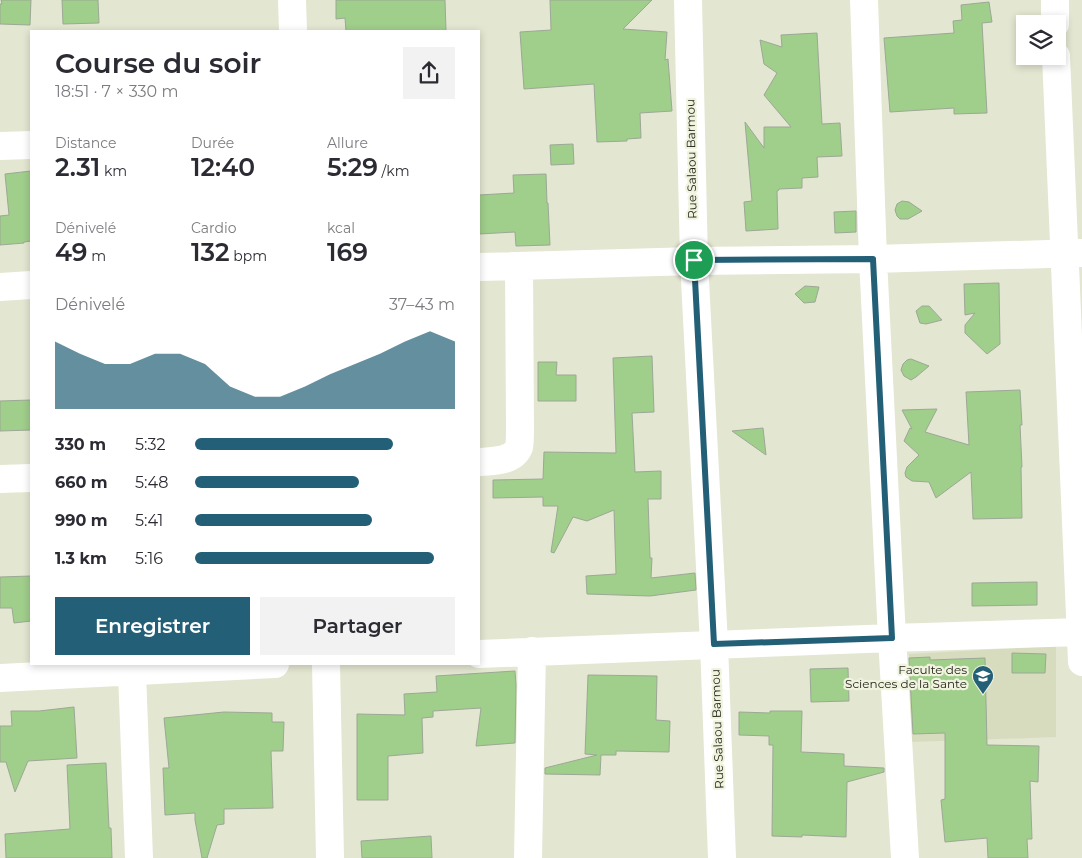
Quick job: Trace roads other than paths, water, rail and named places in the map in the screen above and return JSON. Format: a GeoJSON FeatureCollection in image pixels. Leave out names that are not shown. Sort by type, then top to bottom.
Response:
{"type":"FeatureCollection","features":[{"type":"Feature","properties":{"kind":"street"},"geometry":{"type":"LineString","coordinates":[[292,0],[293,30]]}},
{"type":"Feature","properties":{"kind":"street","name":"Rue Salaou Barmou"},"geometry":{"type":"LineString","coordinates":[[688,0],[694,260],[714,644],[722,858]]}},
{"type":"Feature","properties":{"kind":"street"},"geometry":{"type":"LineString","coordinates":[[864,0],[873,259],[905,858]]}},
{"type":"Feature","properties":{"kind":"street"},"geometry":{"type":"LineString","coordinates":[[1055,0],[1055,15]]}},
{"type":"Feature","properties":{"kind":"street"},"geometry":{"type":"LineString","coordinates":[[1057,65],[1074,254],[1082,662]]}},
{"type":"Feature","properties":{"kind":"street"},"geometry":{"type":"LineString","coordinates":[[0,146],[30,145]]}},
{"type":"Feature","properties":{"kind":"street"},"geometry":{"type":"LineString","coordinates":[[480,267],[694,260],[873,259],[1074,254]]}},
{"type":"Feature","properties":{"kind":"street"},"geometry":{"type":"LineString","coordinates":[[480,462],[509,458],[518,448],[520,430],[519,266]]}},
{"type":"Feature","properties":{"kind":"street"},"geometry":{"type":"LineString","coordinates":[[0,287],[30,285]]}},
{"type":"Feature","properties":{"kind":"street"},"geometry":{"type":"LineString","coordinates":[[0,479],[30,478]]}},
{"type":"Feature","properties":{"kind":"street"},"geometry":{"type":"LineString","coordinates":[[480,654],[1082,632]]}},
{"type":"Feature","properties":{"kind":"street"},"geometry":{"type":"LineString","coordinates":[[528,858],[532,651]]}},
{"type":"Feature","properties":{"kind":"street"},"geometry":{"type":"LineString","coordinates":[[0,678],[257,665]]}},
{"type":"Feature","properties":{"kind":"street"},"geometry":{"type":"LineString","coordinates":[[326,665],[330,858]]}},
{"type":"Feature","properties":{"kind":"street"},"geometry":{"type":"LineString","coordinates":[[132,672],[139,858]]}},
{"type":"Feature","properties":{"kind":"place","name":"Faculte des Sciences de la Sante"},"geometry":{"type":"Point","coordinates":[983,695]}}]}
